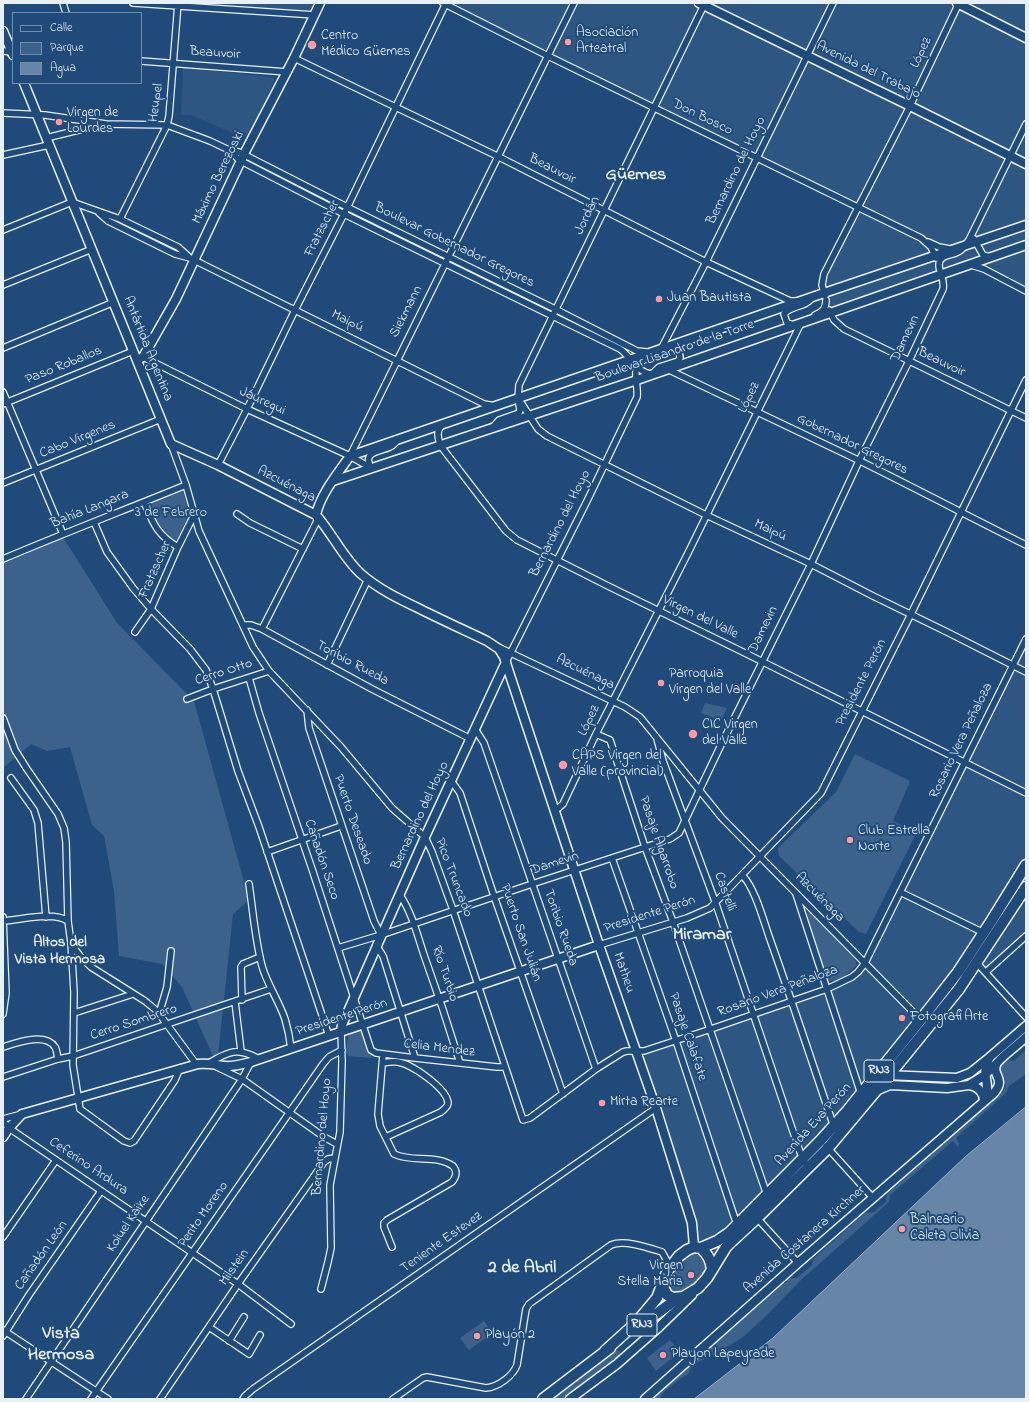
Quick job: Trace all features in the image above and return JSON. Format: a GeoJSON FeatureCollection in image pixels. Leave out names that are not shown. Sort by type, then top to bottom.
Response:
{"type":"FeatureCollection","features":[{"type":"Feature","properties":{"kind":"highway","name":"Avenida Eva Perón"},"geometry":{"type":"LineString","coordinates":[[543,1399],[605,1351],[678,1298],[698,1288],[707,1278],[726,1247],[758,1218],[805,1164],[824,1145],[867,1092],[897,1048],[958,972],[1026,865]]}},
{"type":"Feature","properties":{"kind":"highway","name":"Avenida Eva Perón"},"geometry":{"type":"LineString","coordinates":[[824,1145],[834,1127],[867,1092],[886,1079],[959,989],[1026,887]]}},
{"type":"Feature","properties":{"kind":"highway"},"geometry":{"type":"LineString","coordinates":[[886,1079],[883,1072],[896,1057],[897,1048]]}},
{"type":"Feature","properties":{"kind":"highway","name":"Avenida Eva Perón"},"geometry":{"type":"LineString","coordinates":[[605,1351],[637,1322],[657,1298],[668,1270],[680,1256],[724,1237],[767,1196],[805,1164]]}},
{"type":"Feature","properties":{"kind":"highway"},"geometry":{"type":"LineString","coordinates":[[698,1248],[709,1258],[712,1270]]}},
{"type":"Feature","properties":{"kind":"highway","name":"RN3"},"geometry":{"type":"LineString","coordinates":[[663,1282],[664,1290],[667,1295],[673,1298],[678,1298]]}},
{"type":"Feature","properties":{"kind":"street"},"geometry":{"type":"LineString","coordinates":[[133,3],[315,15]]}},
{"type":"Feature","properties":{"kind":"street","name":"Máximo Berezoski"},"geometry":{"type":"LineString","coordinates":[[140,359],[176,299],[192,259],[294,58],[320,3]]}},
{"type":"Feature","properties":{"kind":"street","name":"Don Bosco"},"geometry":{"type":"LineString","coordinates":[[445,3],[548,56],[921,238],[931,247],[940,269]]}},
{"type":"Feature","properties":{"kind":"street","name":"Fratzscher"},"geometry":{"type":"LineString","coordinates":[[218,465],[344,214],[445,3]]}},
{"type":"Feature","properties":{"kind":"street","name":"Siekmann"},"geometry":{"type":"LineString","coordinates":[[262,629],[317,522],[317,507],[350,456],[574,3]]}},
{"type":"Feature","properties":{"kind":"street","name":"Bernardino del Hoyo"},"geometry":{"type":"LineString","coordinates":[[658,350],[706,262],[833,3]]}},
{"type":"Feature","properties":{"kind":"street"},"geometry":{"type":"LineString","coordinates":[[958,3],[1026,38]]}},
{"type":"Feature","properties":{"kind":"street","name":"López"},"geometry":{"type":"LineString","coordinates":[[830,313],[820,296],[824,274],[910,106],[958,3]]}},
{"type":"Feature","properties":{"kind":"street","name":"Avenida del Trabajo"},"geometry":{"type":"LineString","coordinates":[[702,4],[1026,164]]}},
{"type":"Feature","properties":{"kind":"street","name":"Jordán"},"geometry":{"type":"LineString","coordinates":[[492,427],[499,420],[519,413],[519,385],[551,317],[605,210],[702,4]]}},
{"type":"Feature","properties":{"kind":"street","name":"Heupel"},"geometry":{"type":"LineString","coordinates":[[120,219],[167,125],[178,5]]}},
{"type":"Feature","properties":{"kind":"street"},"geometry":{"type":"LineString","coordinates":[[3,31],[12,51]]}},
{"type":"Feature","properties":{"kind":"street","name":"Beauvoir"},"geometry":{"type":"LineString","coordinates":[[294,58],[498,156],[706,262],[790,300],[798,302]]}},
{"type":"Feature","properties":{"kind":"street","name":"Beauvoir"},"geometry":{"type":"LineString","coordinates":[[142,61],[287,72]]}},
{"type":"Feature","properties":{"kind":"street","name":"Antártida Argentina"},"geometry":{"type":"LineString","coordinates":[[24,84],[133,351],[140,359],[186,485],[199,531],[253,647],[269,671]]}},
{"type":"Feature","properties":{"kind":"street"},"geometry":{"type":"LineString","coordinates":[[3,113],[37,114],[106,124],[167,125],[232,151],[240,152],[243,158]]}},
{"type":"Feature","properties":{"kind":"street"},"geometry":{"type":"LineString","coordinates":[[3,155],[106,124]]}},
{"type":"Feature","properties":{"kind":"street"},"geometry":{"type":"LineString","coordinates":[[940,269],[942,258],[958,252],[964,246],[974,229],[1026,124]]}},
{"type":"Feature","properties":{"kind":"street","name":"Boulevar Gobernador Gregores"},"geometry":{"type":"LineString","coordinates":[[243,158],[347,207],[637,351],[658,350]]}},
{"type":"Feature","properties":{"kind":"street","name":"Boulevar Gobernador Gregores"},"geometry":{"type":"LineString","coordinates":[[243,158],[344,214],[551,317],[620,349],[637,367]]}},
{"type":"Feature","properties":{"kind":"street"},"geometry":{"type":"LineString","coordinates":[[3,230],[72,202]]}},
{"type":"Feature","properties":{"kind":"street","name":"Maipú"},"geometry":{"type":"LineString","coordinates":[[72,202],[78,203],[99,213],[120,219],[178,247],[192,259]]}},
{"type":"Feature","properties":{"kind":"street","name":"Maipú"},"geometry":{"type":"LineString","coordinates":[[99,213],[108,220],[175,254],[192,259],[484,404],[494,406]]}},
{"type":"Feature","properties":{"kind":"street","name":"Boulevar Lisandro de la Torre"},"geometry":{"type":"LineString","coordinates":[[350,456],[630,359],[798,302],[820,296],[1026,225]]}},
{"type":"Feature","properties":{"kind":"street"},"geometry":{"type":"LineString","coordinates":[[974,229],[975,242],[983,255],[990,258]]}},
{"type":"Feature","properties":{"kind":"street"},"geometry":{"type":"LineString","coordinates":[[921,238],[939,247],[954,250]]}},
{"type":"Feature","properties":{"kind":"street","name":"Boulevar Lisandro de la Torre"},"geometry":{"type":"LineString","coordinates":[[333,481],[636,380],[830,313],[940,269],[953,270],[1026,246]]}},
{"type":"Feature","properties":{"kind":"street"},"geometry":{"type":"LineString","coordinates":[[3,285],[92,249]]}},
{"type":"Feature","properties":{"kind":"street"},"geometry":{"type":"LineString","coordinates":[[967,266],[975,266],[984,269],[1026,291]]}},
{"type":"Feature","properties":{"kind":"street","name":"Damevin"},"geometry":{"type":"LineString","coordinates":[[338,948],[670,839],[679,833],[811,564],[859,461],[910,361],[943,289],[940,269]]}},
{"type":"Feature","properties":{"kind":"street"},"geometry":{"type":"LineString","coordinates":[[820,296],[825,308],[819,314],[806,318],[798,323],[787,323],[784,314],[785,312],[807,304],[820,296]]}},
{"type":"Feature","properties":{"kind":"street"},"geometry":{"type":"LineString","coordinates":[[3,348],[114,302]]}},
{"type":"Feature","properties":{"kind":"street","name":"Beauvoir"},"geometry":{"type":"LineString","coordinates":[[830,313],[834,320],[844,329],[1026,418]]}},
{"type":"Feature","properties":{"kind":"street","name":"López"},"geometry":{"type":"LineString","coordinates":[[555,811],[563,804],[596,734],[757,413],[798,323]]}},
{"type":"Feature","properties":{"kind":"street"},"geometry":{"type":"LineString","coordinates":[[658,350],[657,355],[642,361],[637,367],[652,374],[659,367],[678,361],[680,358],[678,350],[675,346],[671,345]]}},
{"type":"Feature","properties":{"kind":"street","name":"Paso Roballos"},"geometry":{"type":"LineString","coordinates":[[5,403],[133,351]]}},
{"type":"Feature","properties":{"kind":"street","name":"Jáuregui"},"geometry":{"type":"LineString","coordinates":[[140,359],[350,456],[371,468]]}},
{"type":"Feature","properties":{"kind":"street","name":"Bernardino del Hoyo"},"geometry":{"type":"LineString","coordinates":[[321,1289],[331,1248],[330,1185],[340,1132],[342,1024],[376,945],[506,662],[637,397],[637,367]]}},
{"type":"Feature","properties":{"kind":"street","name":"Gobernador Gregores"},"geometry":{"type":"LineString","coordinates":[[667,369],[859,461],[1026,545]]}},
{"type":"Feature","properties":{"kind":"street","name":"Presidente Perón"},"geometry":{"type":"LineString","coordinates":[[3,1120],[196,1064],[209,1063],[232,1066],[255,1061],[520,971],[673,922],[705,911],[716,904],[821,793],[1026,380]]}},
{"type":"Feature","properties":{"kind":"street"},"geometry":{"type":"LineString","coordinates":[[3,392],[5,403],[36,470],[63,534]]}},
{"type":"Feature","properties":{"kind":"street","name":"Maipú"},"geometry":{"type":"LineString","coordinates":[[518,398],[538,429],[543,434],[706,515],[811,564],[1026,672]]}},
{"type":"Feature","properties":{"kind":"street","name":"Cabo Virgenes"},"geometry":{"type":"LineString","coordinates":[[3,483],[161,419]]}},
{"type":"Feature","properties":{"kind":"street"},"geometry":{"type":"LineString","coordinates":[[440,445],[438,434],[439,428],[442,425]]}},
{"type":"Feature","properties":{"kind":"street"},"geometry":{"type":"LineString","coordinates":[[371,468],[369,463],[370,455],[373,452],[390,447],[403,438]]}},
{"type":"Feature","properties":{"kind":"street","name":"Azcuénaga"},"geometry":{"type":"LineString","coordinates":[[171,444],[218,465],[316,515],[343,554],[368,580],[387,593],[613,701],[637,714],[722,818],[920,1019]]}},
{"type":"Feature","properties":{"kind":"street","name":"Virgen del Valle"},"geometry":{"type":"LineString","coordinates":[[440,445],[506,531],[517,540],[1026,793]]}},
{"type":"Feature","properties":{"kind":"street","name":"Bahía Langara"},"geometry":{"type":"LineString","coordinates":[[3,559],[186,485]]}},
{"type":"Feature","properties":{"kind":"street"},"geometry":{"type":"LineString","coordinates":[[144,502],[158,531],[167,541],[178,547]]}},
{"type":"Feature","properties":{"kind":"street"},"geometry":{"type":"LineString","coordinates":[[237,514],[250,523],[303,549]]}},
{"type":"Feature","properties":{"kind":"street","name":"Fratzscher"},"geometry":{"type":"LineString","coordinates":[[135,632],[151,609],[178,547],[194,515]]}},
{"type":"Feature","properties":{"kind":"street"},"geometry":{"type":"LineString","coordinates":[[94,522],[107,552],[114,563],[151,609],[198,658],[206,670],[238,771],[329,1036]]}},
{"type":"Feature","properties":{"kind":"street"},"geometry":{"type":"LineString","coordinates":[[327,665],[368,580]]}},
{"type":"Feature","properties":{"kind":"street","name":"Toribio Rueda"},"geometry":{"type":"LineString","coordinates":[[244,625],[251,625],[262,629],[327,665],[471,739]]}},
{"type":"Feature","properties":{"kind":"street","name":"Rosario Vera Peñaloza"},"geometry":{"type":"LineString","coordinates":[[523,1120],[530,1118],[596,1069],[622,1052],[636,1052],[676,1041],[754,1015],[827,988],[852,977],[858,972],[865,963],[1026,639]]}},
{"type":"Feature","properties":{"kind":"street","name":"Matheu"},"geometry":{"type":"LineString","coordinates":[[493,644],[501,652],[506,662],[599,945],[656,1108],[692,1223],[698,1248]]}},
{"type":"Feature","properties":{"kind":"street","name":"Cerro Otto"},"geometry":{"type":"LineString","coordinates":[[187,699],[269,671]]}},
{"type":"Feature","properties":{"kind":"street","name":"Pico Truncado"},"geometry":{"type":"LineString","coordinates":[[269,671],[341,747],[392,808],[425,837],[453,910],[523,1120]]}},
{"type":"Feature","properties":{"kind":"street","name":"Cañadón Seco"},"geometry":{"type":"LineString","coordinates":[[249,678],[259,713],[371,1050]]}},
{"type":"Feature","properties":{"kind":"street","name":"Puerto Deseado"},"geometry":{"type":"LineString","coordinates":[[307,710],[309,728],[341,826],[374,921],[381,935]]}},
{"type":"Feature","properties":{"kind":"street"},"geometry":{"type":"LineString","coordinates":[[3,718],[15,750],[58,814],[64,828],[66,842],[68,921],[74,992],[72,1056],[80,1108],[83,1112],[124,1141],[130,1143],[137,1138],[175,1080],[180,1068]]}},
{"type":"Feature","properties":{"kind":"street","name":"Toribio Rueda"},"geometry":{"type":"LineString","coordinates":[[475,729],[484,743],[596,1069]]}},
{"type":"Feature","properties":{"kind":"street","name":"Pasaje Algarrobo"},"geometry":{"type":"LineString","coordinates":[[596,734],[610,740],[645,847],[673,922],[767,1196]]}},
{"type":"Feature","properties":{"kind":"street","name":"Castelli"},"geometry":{"type":"LineString","coordinates":[[656,737],[663,762],[716,904],[805,1164]]}},
{"type":"Feature","properties":{"kind":"street"},"geometry":{"type":"LineString","coordinates":[[11,778],[34,810],[38,823],[46,917]]}},
{"type":"Feature","properties":{"kind":"street","name":"Puerto San Julián"},"geometry":{"type":"LineString","coordinates":[[452,782],[460,794],[563,1094]]}},
{"type":"Feature","properties":{"kind":"street"},"geometry":{"type":"LineString","coordinates":[[267,852],[341,826]]}},
{"type":"Feature","properties":{"kind":"street","name":"Pasaje Calafate"},"geometry":{"type":"LineString","coordinates":[[612,858],[676,1041],[737,1225]]}},
{"type":"Feature","properties":{"kind":"street"},"geometry":{"type":"LineString","coordinates":[[743,876],[751,887],[792,1001],[834,1127]]}},
{"type":"Feature","properties":{"kind":"street"},"geometry":{"type":"LineString","coordinates":[[249,884],[256,940],[262,966],[285,1018],[291,1049]]}},
{"type":"Feature","properties":{"kind":"street"},"geometry":{"type":"LineString","coordinates":[[900,892],[984,933]]}},
{"type":"Feature","properties":{"kind":"street"},"geometry":{"type":"LineString","coordinates":[[795,893],[827,988],[867,1092]]}},
{"type":"Feature","properties":{"kind":"street","name":"Río Turbio"},"geometry":{"type":"LineString","coordinates":[[400,895],[406,904],[414,924],[460,1063]]}},
{"type":"Feature","properties":{"kind":"street"},"geometry":{"type":"LineString","coordinates":[[3,917],[6,993],[3,1014]]}},
{"type":"Feature","properties":{"kind":"street"},"geometry":{"type":"LineString","coordinates":[[3,921],[46,917],[62,918],[68,921]]}},
{"type":"Feature","properties":{"kind":"street"},"geometry":{"type":"LineString","coordinates":[[986,972],[1026,936]]}},
{"type":"Feature","properties":{"kind":"street"},"geometry":{"type":"LineString","coordinates":[[71,943],[80,956],[91,967],[145,1001],[159,1014],[196,1064]]}},
{"type":"Feature","properties":{"kind":"street"},"geometry":{"type":"LineString","coordinates":[[376,945],[383,956],[415,1058]]}},
{"type":"Feature","properties":{"kind":"street"},"geometry":{"type":"LineString","coordinates":[[159,1014],[167,987],[171,951]]}},
{"type":"Feature","properties":{"kind":"street"},"geometry":{"type":"LineString","coordinates":[[969,955],[1026,1017]]}},
{"type":"Feature","properties":{"kind":"street"},"geometry":{"type":"LineString","coordinates":[[242,1000],[241,967],[243,964],[260,957]]}},
{"type":"Feature","properties":{"kind":"street","name":"Cerro Sombrero"},"geometry":{"type":"LineString","coordinates":[[3,1077],[58,1059],[72,1056],[271,989]]}},
{"type":"Feature","properties":{"kind":"street"},"geometry":{"type":"LineString","coordinates":[[74,1013],[133,994]]}},
{"type":"Feature","properties":{"kind":"street"},"geometry":{"type":"LineString","coordinates":[[235,1002],[240,1051]]}},
{"type":"Feature","properties":{"kind":"street"},"geometry":{"type":"LineString","coordinates":[[886,1079],[958,1078],[970,1073],[1026,1026]]}},
{"type":"Feature","properties":{"kind":"street"},"geometry":{"type":"LineString","coordinates":[[969,1085],[985,1075],[1026,1038]]}},
{"type":"Feature","properties":{"kind":"street"},"geometry":{"type":"LineString","coordinates":[[3,1047],[29,1039],[35,1039],[52,1044],[56,1048],[58,1059]]}},
{"type":"Feature","properties":{"kind":"street","name":"Perito Moreno"},"geometry":{"type":"LineString","coordinates":[[91,1399],[323,1064],[329,1057],[342,1050]]}},
{"type":"Feature","properties":{"kind":"street","name":"Celia Mendez"},"geometry":{"type":"LineString","coordinates":[[371,1050],[384,1054],[415,1058],[505,1067]]}},
{"type":"Feature","properties":{"kind":"street"},"geometry":{"type":"LineString","coordinates":[[209,1063],[220,1056],[240,1051],[246,1052],[255,1061]]}},
{"type":"Feature","properties":{"kind":"street"},"geometry":{"type":"LineString","coordinates":[[384,1054],[378,1114],[380,1126],[394,1154],[400,1157],[440,1160],[453,1166],[456,1174],[452,1182],[384,1223],[384,1227],[392,1247]]}},
{"type":"Feature","properties":{"kind":"street"},"geometry":{"type":"LineString","coordinates":[[984,1102],[988,1091],[985,1075],[986,1064],[990,1057]]}},
{"type":"Feature","properties":{"kind":"street","name":"Koluel Kaike"},"geometry":{"type":"LineString","coordinates":[[26,1399],[255,1061]]}},
{"type":"Feature","properties":{"kind":"street"},"geometry":{"type":"LineString","coordinates":[[383,1063],[399,1062],[425,1075],[446,1096],[448,1103],[446,1108],[441,1112],[386,1137]]}},
{"type":"Feature","properties":{"kind":"street"},"geometry":{"type":"LineString","coordinates":[[209,1063],[242,1079],[324,1137],[338,1144]]}},
{"type":"Feature","properties":{"kind":"street","name":"Avenida Costanera Kirchner"},"geometry":{"type":"LineString","coordinates":[[645,1399],[798,1263],[994,1093],[1000,1085],[995,1070],[997,1063]]}},
{"type":"Feature","properties":{"kind":"street"},"geometry":{"type":"LineString","coordinates":[[886,1079],[947,1088],[969,1085],[976,1087],[982,1092],[984,1102]]}},
{"type":"Feature","properties":{"kind":"street","name":"Teniente Estevez"},"geometry":{"type":"LineString","coordinates":[[243,1399],[253,1389],[656,1108]]}},
{"type":"Feature","properties":{"kind":"street"},"geometry":{"type":"LineString","coordinates":[[3,1137],[22,1114]]}},
{"type":"Feature","properties":{"kind":"street","name":"Ceferino Ardura"},"geometry":{"type":"LineString","coordinates":[[3,1120],[9,1128],[146,1221],[191,1254],[238,1284],[292,1324]]}},
{"type":"Feature","properties":{"kind":"street"},"geometry":{"type":"LineString","coordinates":[[824,1145],[873,1198]]}},
{"type":"Feature","properties":{"kind":"street","name":"Milstein"},"geometry":{"type":"LineString","coordinates":[[160,1399],[238,1284],[324,1162],[328,1159],[334,1158]]}},
{"type":"Feature","properties":{"kind":"street"},"geometry":{"type":"LineString","coordinates":[[3,1237],[56,1160]]}},
{"type":"Feature","properties":{"kind":"street","name":"Cañadón León"},"geometry":{"type":"LineString","coordinates":[[4,1333],[102,1191]]}},
{"type":"Feature","properties":{"kind":"street"},"geometry":{"type":"LineString","coordinates":[[758,1218],[798,1263]]}},
{"type":"Feature","properties":{"kind":"street"},"geometry":{"type":"LineString","coordinates":[[393,1399],[423,1378],[427,1377],[486,1388],[492,1388],[508,1377],[513,1373],[517,1365],[526,1309],[529,1304],[611,1245],[618,1243],[662,1252],[667,1261],[668,1270]]}},
{"type":"Feature","properties":{"kind":"street"},"geometry":{"type":"LineString","coordinates":[[570,1399],[617,1364],[659,1327],[698,1288]]}},
{"type":"Feature","properties":{"kind":"street"},"geometry":{"type":"LineString","coordinates":[[229,1341],[244,1317]]}},
{"type":"Feature","properties":{"kind":"street"},"geometry":{"type":"LineString","coordinates":[[209,1327],[249,1354],[260,1335]]}},
{"type":"Feature","properties":{"kind":"street"},"geometry":{"type":"LineString","coordinates":[[4,1333],[108,1399]]}},
{"type":"Feature","properties":{"kind":"shaded area"},"geometry":{"type":"Polygon","coordinates":[[[133,3],[320,3],[315,15],[133,3]]]}},
{"type":"Feature","properties":{"kind":"shaded area"},"geometry":{"type":"Polygon","coordinates":[[[443,3],[1026,3],[1026,291],[975,266],[830,313],[822,280],[858,208],[443,3]]]}},
{"type":"Feature","properties":{"kind":"shaded area"},"geometry":{"type":"Polygon","coordinates":[[[183,68],[273,77],[274,82],[248,135],[242,137],[191,115],[181,115],[183,68]]]}},
{"type":"Feature","properties":{"kind":"shaded area"},"geometry":{"type":"Polygon","coordinates":[[[1026,639],[1026,936],[986,972],[977,963],[890,1074],[757,1218],[712,1270],[698,1247],[692,1223],[636,1052],[827,989],[858,972],[1026,639]]]}},
{"type":"Feature","properties":{"kind":"green space","name":"3 de Febrero"},"geometry":{"type":"Polygon","coordinates":[[[183,491],[189,514],[176,541],[170,538],[162,530],[148,505],[183,491]]]}},
{"type":"Feature","properties":{"kind":"green space"},"geometry":{"type":"Polygon","coordinates":[[[63,537],[117,623],[194,701],[249,900],[233,914],[217,1065],[182,987],[162,964],[119,956],[114,891],[104,836],[92,825],[70,747],[47,751],[31,744],[3,768],[3,564],[63,537]]]}},
{"type":"Feature","properties":{"kind":"green space"},"geometry":{"type":"Polygon","coordinates":[[[705,703],[727,708],[721,721],[701,713],[705,703]]]}},
{"type":"Feature","properties":{"kind":"green space","name":"Club Estrella Norte"},"geometry":{"type":"Polygon","coordinates":[[[855,754],[910,781],[893,821],[917,832],[866,934],[859,932],[779,856],[778,848],[836,792],[855,754]]]}},
{"type":"Feature","properties":{"kind":"green space"},"geometry":{"type":"Polygon","coordinates":[[[807,913],[811,913],[855,960],[857,964],[852,970],[841,978],[829,981],[826,977],[806,917],[807,913]]]}},
{"type":"Feature","properties":{"kind":"green space"},"geometry":{"type":"Polygon","coordinates":[[[363,1024],[372,1050],[371,1058],[348,1056],[346,1051],[348,1036],[363,1024]]]}},
{"type":"Feature","properties":{"kind":"green space"},"geometry":{"type":"Polygon","coordinates":[[[1026,1050],[1026,1074],[1009,1086],[1006,1093],[956,1138],[959,1143],[958,1147],[953,1141],[890,1195],[889,1202],[801,1280],[743,1337],[716,1354],[698,1362],[690,1369],[687,1375],[665,1391],[659,1399],[652,1399],[790,1278],[797,1278],[812,1265],[813,1259],[865,1213],[874,1212],[886,1202],[887,1194],[1003,1092],[1006,1085],[1000,1072],[1001,1064],[1007,1060],[1014,1061],[1026,1050]]]}},
{"type":"Feature","properties":{"kind":"green space"},"geometry":{"type":"Polygon","coordinates":[[[698,1252],[705,1257],[707,1269],[702,1278],[677,1294],[668,1291],[668,1279],[676,1265],[689,1255],[698,1252]]]}},
{"type":"Feature","properties":{"kind":"green space","name":"Playón 2"},"geometry":{"type":"Polygon","coordinates":[[[484,1321],[493,1333],[469,1350],[460,1338],[484,1321]]]}},
{"type":"Feature","properties":{"kind":"green space","name":"Playon Lapeyrade"},"geometry":{"type":"Polygon","coordinates":[[[670,1340],[680,1352],[656,1371],[647,1358],[670,1340]]]}},
{"type":"Feature","properties":{"kind":"green space"},"geometry":{"type":"Polygon","coordinates":[[[615,1350],[620,1351],[620,1355],[593,1378],[563,1399],[551,1399],[615,1350]]]}},
{"type":"Feature","properties":{"kind":"water"},"geometry":{"type":"Polygon","coordinates":[[[1026,1107],[1026,1399],[694,1399],[773,1338],[965,1157],[1026,1107]]]}},
{"type":"Feature","properties":{"kind":"place","name":"Asociación Arteatral"},"geometry":{"type":"Point","coordinates":[568,42]}},
{"type":"Feature","properties":{"kind":"place","name":"Centro Médico Güemes"},"geometry":{"type":"Point","coordinates":[312,45]}},
{"type":"Feature","properties":{"kind":"place","name":"Virgen de Lourdes"},"geometry":{"type":"Point","coordinates":[59,122]}},
{"type":"Feature","properties":{"kind":"place","name":"Juan Bautista"},"geometry":{"type":"Point","coordinates":[659,299]}},
{"type":"Feature","properties":{"kind":"place","name":"Parroquia Virgen del Valle"},"geometry":{"type":"Point","coordinates":[661,683]}},
{"type":"Feature","properties":{"kind":"place","name":"CIC Virgen del Valle"},"geometry":{"type":"Point","coordinates":[693,734]}},
{"type":"Feature","properties":{"kind":"place","name":"CAPS Virgen del Valle (provincial)"},"geometry":{"type":"Point","coordinates":[563,765]}},
{"type":"Feature","properties":{"kind":"place","name":"Club Estrella Norte"},"geometry":{"type":"Point","coordinates":[850,840]}},
{"type":"Feature","properties":{"kind":"place","name":"FotografiArte"},"geometry":{"type":"Point","coordinates":[902,1018]}},
{"type":"Feature","properties":{"kind":"place","name":"Mirta Rearte"},"geometry":{"type":"Point","coordinates":[602,1103]}},
{"type":"Feature","properties":{"kind":"place","name":"Balneario Caleta Olivia"},"geometry":{"type":"Point","coordinates":[902,1229]}},
{"type":"Feature","properties":{"kind":"place","name":"Virgen Stella Maris"},"geometry":{"type":"Point","coordinates":[691,1275]}},
{"type":"Feature","properties":{"kind":"place","name":"Playón 2"},"geometry":{"type":"Point","coordinates":[477,1336]}},
{"type":"Feature","properties":{"kind":"place","name":"Playon Lapeyrade"},"geometry":{"type":"Point","coordinates":[663,1355]}},
{"type":"Feature","properties":{"kind":"district","name":"Güemes"},"geometry":{"type":"Point","coordinates":[636,176]}},
{"type":"Feature","properties":{"kind":"district","name":"Miramar"},"geometry":{"type":"Point","coordinates":[702,936]}},
{"type":"Feature","properties":{"kind":"district","name":"Altos del Vista Hermosa"},"geometry":{"type":"Point","coordinates":[60,952]}},
{"type":"Feature","properties":{"kind":"district","name":"2 de Abril"},"geometry":{"type":"Point","coordinates":[522,1269]}},
{"type":"Feature","properties":{"kind":"district","name":"Vista Hermosa"},"geometry":{"type":"Point","coordinates":[61,1345]}}]}
